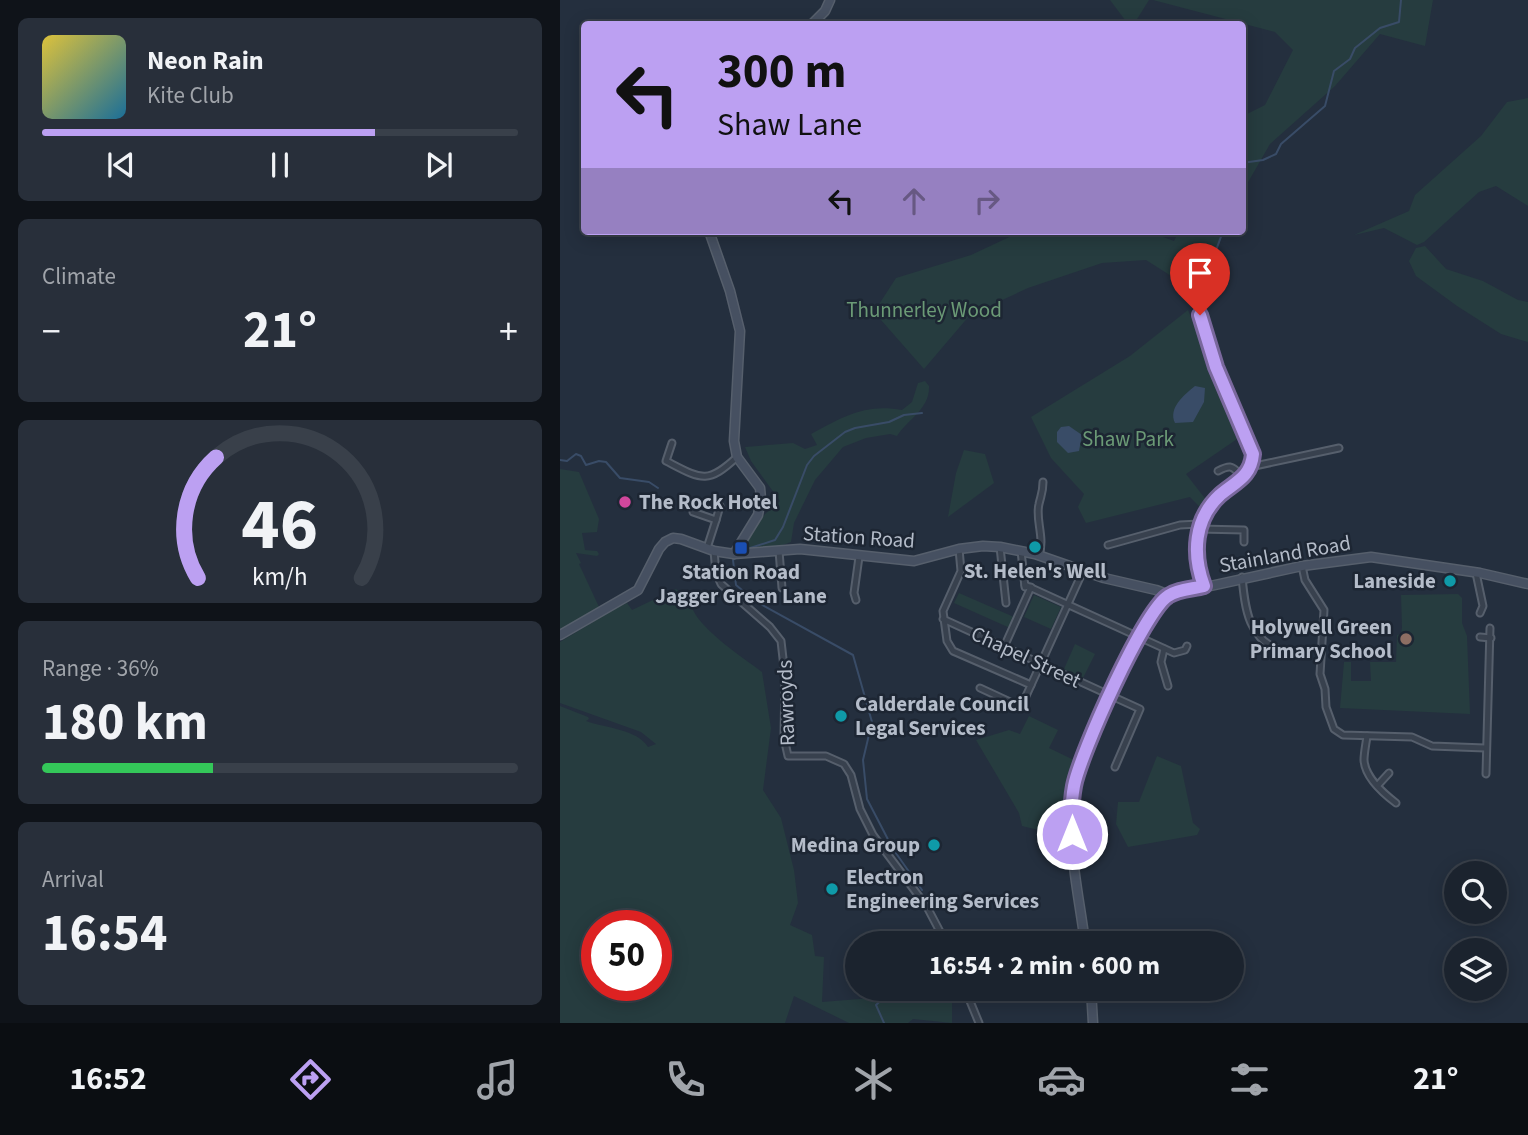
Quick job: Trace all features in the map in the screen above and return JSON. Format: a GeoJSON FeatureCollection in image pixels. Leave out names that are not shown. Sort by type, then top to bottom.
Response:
{"type":"FeatureCollection","features":[{"type":"Feature","properties":{"kind":"street"},"geometry":{"type":"LineString","coordinates":[[815,21],[825,11],[830,0]]}},
{"type":"Feature","properties":{"kind":"street"},"geometry":{"type":"LineString","coordinates":[[710,235],[730,291],[740,331],[734,442],[737,457],[760,488],[761,499],[758,515],[735,554]]}},
{"type":"Feature","properties":{"kind":"street"},"geometry":{"type":"LineString","coordinates":[[1197,291],[1200,315],[1216,367],[1253,454],[1245,477],[1221,494],[1208,508],[1199,527],[1197,554],[1204,586]]}},
{"type":"Feature","properties":{"kind":"street"},"geometry":{"type":"LineString","coordinates":[[672,443],[666,461],[699,475],[719,473],[737,457]]}},
{"type":"Feature","properties":{"kind":"street"},"geometry":{"type":"LineString","coordinates":[[1250,467],[1339,448]]}},
{"type":"Feature","properties":{"kind":"street"},"geometry":{"type":"LineString","coordinates":[[1218,471],[1227,466],[1235,468],[1245,477]]}},
{"type":"Feature","properties":{"kind":"street"},"geometry":{"type":"LineString","coordinates":[[1039,555],[1042,534],[1038,505],[1044,495],[1043,482]]}},
{"type":"Feature","properties":{"kind":"street"},"geometry":{"type":"LineString","coordinates":[[711,549],[720,506]]}},
{"type":"Feature","properties":{"kind":"street"},"geometry":{"type":"LineString","coordinates":[[693,512],[716,520]]}},
{"type":"Feature","properties":{"kind":"street"},"geometry":{"type":"LineString","coordinates":[[1108,545],[1180,525],[1244,530],[1244,542]]}},
{"type":"Feature","properties":{"kind":"street","name":"Station Road"},"geometry":{"type":"LineString","coordinates":[[560,635],[638,590],[659,549],[667,540],[681,539],[735,554],[821,550],[895,561],[914,561],[959,549],[1000,547],[1039,555],[1083,571],[1169,595]]}},
{"type":"Feature","properties":{"kind":"street"},"geometry":{"type":"LineString","coordinates":[[1000,547],[1006,603]]}},
{"type":"Feature","properties":{"kind":"street","name":"Rawroyds"},"geometry":{"type":"LineString","coordinates":[[711,549],[721,583],[781,640],[785,676],[784,738],[788,756],[826,756],[844,764],[851,775],[860,809],[873,835],[927,907],[940,931]]}},
{"type":"Feature","properties":{"kind":"street"},"geometry":{"type":"LineString","coordinates":[[959,549],[961,571],[943,611],[947,641],[953,651],[1031,685]]}},
{"type":"Feature","properties":{"kind":"street"},"geometry":{"type":"LineString","coordinates":[[779,551],[782,588]]}},
{"type":"Feature","properties":{"kind":"street"},"geometry":{"type":"LineString","coordinates":[[1004,647],[1026,597],[1028,586],[1021,551]]}},
{"type":"Feature","properties":{"kind":"street"},"geometry":{"type":"LineString","coordinates":[[856,600],[859,557]]}},
{"type":"Feature","properties":{"kind":"street","name":"Stainland Road"},"geometry":{"type":"LineString","coordinates":[[1169,595],[1242,577],[1371,557],[1528,584]]}},
{"type":"Feature","properties":{"kind":"street"},"geometry":{"type":"LineString","coordinates":[[1302,566],[1305,580],[1324,610],[1321,674],[1326,707],[1334,729],[1343,735],[1412,737],[1432,747],[1485,748]]}},
{"type":"Feature","properties":{"kind":"street"},"geometry":{"type":"LineString","coordinates":[[980,688],[1021,707],[1083,571]]}},
{"type":"Feature","properties":{"kind":"street"},"geometry":{"type":"LineString","coordinates":[[1476,573],[1483,606],[1480,613]]}},
{"type":"Feature","properties":{"kind":"street"},"geometry":{"type":"LineString","coordinates":[[1242,577],[1246,612],[1254,631],[1264,641],[1283,651]]}},
{"type":"Feature","properties":{"kind":"street"},"geometry":{"type":"LineString","coordinates":[[1028,586],[1174,653],[1185,650],[1187,646]]}},
{"type":"Feature","properties":{"kind":"street"},"geometry":{"type":"LineString","coordinates":[[1083,931],[1071,816],[1074,786],[1081,761],[1138,637],[1157,605],[1169,595]]}},
{"type":"Feature","properties":{"kind":"street","name":"Chapel Street"},"geometry":{"type":"LineString","coordinates":[[943,619],[1140,709],[1115,767]]}},
{"type":"Feature","properties":{"kind":"street"},"geometry":{"type":"LineString","coordinates":[[1486,774],[1490,628]]}},
{"type":"Feature","properties":{"kind":"street"},"geometry":{"type":"LineString","coordinates":[[1480,637],[1491,638]]}},
{"type":"Feature","properties":{"kind":"street"},"geometry":{"type":"LineString","coordinates":[[1164,649],[1161,663],[1168,686]]}},
{"type":"Feature","properties":{"kind":"street"},"geometry":{"type":"LineString","coordinates":[[1367,736],[1364,763],[1384,794],[1396,803]]}},
{"type":"Feature","properties":{"kind":"street"},"geometry":{"type":"LineString","coordinates":[[1378,785],[1389,773]]}},
{"type":"Feature","properties":{"kind":"street"},"geometry":{"type":"LineString","coordinates":[[970,1001],[979,1023]]}},
{"type":"Feature","properties":{"kind":"street"},"geometry":{"type":"LineString","coordinates":[[1092,1001],[1093,1023]]}},
{"type":"Feature","properties":{"kind":"green space"},"geometry":{"type":"Polygon","coordinates":[[[1110,0],[1149,0],[1136,21],[1126,21],[1110,0]]]}},
{"type":"Feature","properties":{"kind":"green space"},"geometry":{"type":"Polygon","coordinates":[[[1153,0],[1433,0],[1425,46],[1380,34],[1335,86],[1270,144],[1246,186],[1246,114],[1265,105],[1293,50],[1275,32],[1246,24],[1246,21],[1233,21],[1153,0]]]}},
{"type":"Feature","properties":{"kind":"green space"},"geometry":{"type":"Polygon","coordinates":[[[1528,98],[1528,206],[1496,186],[1479,192],[1424,242],[1417,245],[1384,228],[1354,235],[1409,211],[1415,195],[1481,136],[1507,102],[1528,98]]]}},
{"type":"Feature","properties":{"kind":"green space","name":"Thunnerley Wood"},"geometry":{"type":"Polygon","coordinates":[[[1014,235],[1158,235],[1174,241],[1177,235],[1222,235],[1205,281],[1179,281],[1146,260],[1102,263],[1028,288],[970,315],[924,369],[874,312],[896,278],[971,255],[1014,235]]]}},
{"type":"Feature","properties":{"kind":"green space"},"geometry":{"type":"Polygon","coordinates":[[[1425,246],[1446,269],[1483,281],[1518,300],[1528,302],[1528,342],[1501,334],[1416,276],[1409,261],[1416,248],[1425,246]]]}},
{"type":"Feature","properties":{"kind":"green space","name":"Shaw Park"},"geometry":{"type":"Polygon","coordinates":[[[1188,310],[1240,437],[1186,474],[1207,501],[1202,509],[1190,497],[1086,523],[1078,507],[1084,494],[1051,458],[1031,417],[1130,356],[1188,310]]]}},
{"type":"Feature","properties":{"kind":"green space"},"geometry":{"type":"Polygon","coordinates":[[[925,381],[929,386],[926,401],[897,436],[890,434],[866,438],[843,447],[815,480],[794,523],[791,542],[751,549],[744,543],[765,514],[780,501],[751,461],[745,447],[793,443],[805,449],[817,445],[811,434],[844,417],[877,408],[902,410],[912,402],[918,383],[925,381]]]}},
{"type":"Feature","properties":{"kind":"green space"},"geometry":{"type":"Polygon","coordinates":[[[964,450],[985,454],[994,483],[948,517],[956,473],[964,450]]]}},
{"type":"Feature","properties":{"kind":"green space"},"geometry":{"type":"Polygon","coordinates":[[[560,469],[579,472],[599,519],[597,532],[582,533],[585,550],[597,551],[599,554],[576,553],[599,607],[560,632],[560,469]]]}},
{"type":"Feature","properties":{"kind":"green space"},"geometry":{"type":"Polygon","coordinates":[[[676,589],[686,598],[709,630],[762,672],[771,728],[763,790],[781,818],[794,870],[798,903],[790,925],[812,935],[815,956],[824,957],[822,1002],[952,1001],[952,1023],[913,1019],[908,1023],[849,1023],[794,996],[785,1023],[560,1023],[560,706],[588,717],[586,721],[636,736],[648,747],[656,744],[641,732],[560,703],[560,642],[627,603],[632,610],[676,589]]]}},
{"type":"Feature","properties":{"kind":"green space"},"geometry":{"type":"Polygon","coordinates":[[[959,593],[1014,617],[1010,628],[954,603],[959,593]]]}},
{"type":"Feature","properties":{"kind":"green space","name":"Holywell Green Primary School"},"geometry":{"type":"Polygon","coordinates":[[[1458,594],[1462,598],[1462,623],[1467,636],[1470,714],[1340,708],[1344,662],[1351,662],[1351,681],[1371,681],[1370,662],[1396,662],[1397,635],[1401,634],[1402,628],[1401,595],[1458,594]]]}},
{"type":"Feature","properties":{"kind":"green space"},"geometry":{"type":"Polygon","coordinates":[[[1034,595],[1061,607],[1051,629],[1024,617],[1034,595]]]}},
{"type":"Feature","properties":{"kind":"green space"},"geometry":{"type":"Polygon","coordinates":[[[1075,644],[1095,654],[1083,678],[1064,669],[1075,644]]]}},
{"type":"Feature","properties":{"kind":"green space"},"geometry":{"type":"Polygon","coordinates":[[[1029,716],[1058,730],[1049,748],[1076,761],[1070,782],[1065,830],[1057,829],[1055,834],[1022,826],[1019,813],[976,740],[1009,730],[1020,734],[1029,716]]]}},
{"type":"Feature","properties":{"kind":"green space"},"geometry":{"type":"Polygon","coordinates":[[[1157,756],[1181,766],[1193,823],[1200,829],[1197,835],[1128,847],[1116,824],[1118,802],[1139,802],[1157,756]]]}},
{"type":"Feature","properties":{"kind":"water"},"geometry":{"type":"Polygon","coordinates":[[[1195,386],[1205,388],[1204,402],[1193,422],[1175,423],[1175,407],[1195,386]]]}},
{"type":"Feature","properties":{"kind":"water"},"geometry":{"type":"Polygon","coordinates":[[[1069,426],[1082,435],[1079,451],[1068,453],[1057,442],[1057,432],[1061,427],[1069,426]]]}},
{"type":"Feature","properties":{"kind":"waterway"},"geometry":{"type":"LineString","coordinates":[[1246,162],[1263,160],[1276,154],[1281,144],[1325,106],[1334,71],[1350,59],[1355,48],[1380,28],[1399,22],[1401,0]]}},
{"type":"Feature","properties":{"kind":"waterway"},"geometry":{"type":"LineString","coordinates":[[1199,278],[1211,262],[1222,235]]}},
{"type":"Feature","properties":{"kind":"waterway"},"geometry":{"type":"LineString","coordinates":[[747,549],[775,540],[783,527],[807,465],[814,456],[845,432],[855,428],[922,413]]}},
{"type":"Feature","properties":{"kind":"waterway"},"geometry":{"type":"LineString","coordinates":[[560,460],[567,461],[576,454],[581,456],[586,465],[606,462],[620,478],[649,482],[658,488]]}},
{"type":"Feature","properties":{"kind":"waterway"},"geometry":{"type":"LineString","coordinates":[[737,557],[733,560],[736,585],[755,601],[853,655],[872,722],[863,760],[867,799],[893,849],[922,890]]}},
{"type":"Feature","properties":{"kind":"waterway"},"geometry":{"type":"LineString","coordinates":[[880,1001],[876,1005],[884,1023]]}},
{"type":"Feature","properties":{"kind":"place","name":"The Rock Hotel"},"geometry":{"type":"Point","coordinates":[625,502]}},
{"type":"Feature","properties":{"kind":"place","name":"St. Helen's Well"},"geometry":{"type":"Point","coordinates":[1035,547]}},
{"type":"Feature","properties":{"kind":"place","name":"Station Road Jagger Green Lane"},"geometry":{"type":"Point","coordinates":[741,548]}},
{"type":"Feature","properties":{"kind":"place","name":"Laneside"},"geometry":{"type":"Point","coordinates":[1450,581]}},
{"type":"Feature","properties":{"kind":"place","name":"Holywell Green Primary School"},"geometry":{"type":"Point","coordinates":[1406,639]}},
{"type":"Feature","properties":{"kind":"place","name":"Calderdale Council Legal Services"},"geometry":{"type":"Point","coordinates":[841,716]}},
{"type":"Feature","properties":{"kind":"place","name":"Medina Group"},"geometry":{"type":"Point","coordinates":[934,845]}},
{"type":"Feature","properties":{"kind":"place","name":"Electron Engineering Services"},"geometry":{"type":"Point","coordinates":[832,889]}},
{"type":"Feature","properties":{"kind":"route"},"geometry":{"type":"LineString","coordinates":[[1072,834],[1074,786],[1081,761],[1128,656],[1157,605],[1169,595],[1204,586],[1197,554],[1199,524],[1208,508],[1221,494],[1245,477],[1252,461],[1253,454],[1216,367],[1200,315]]}}]}
